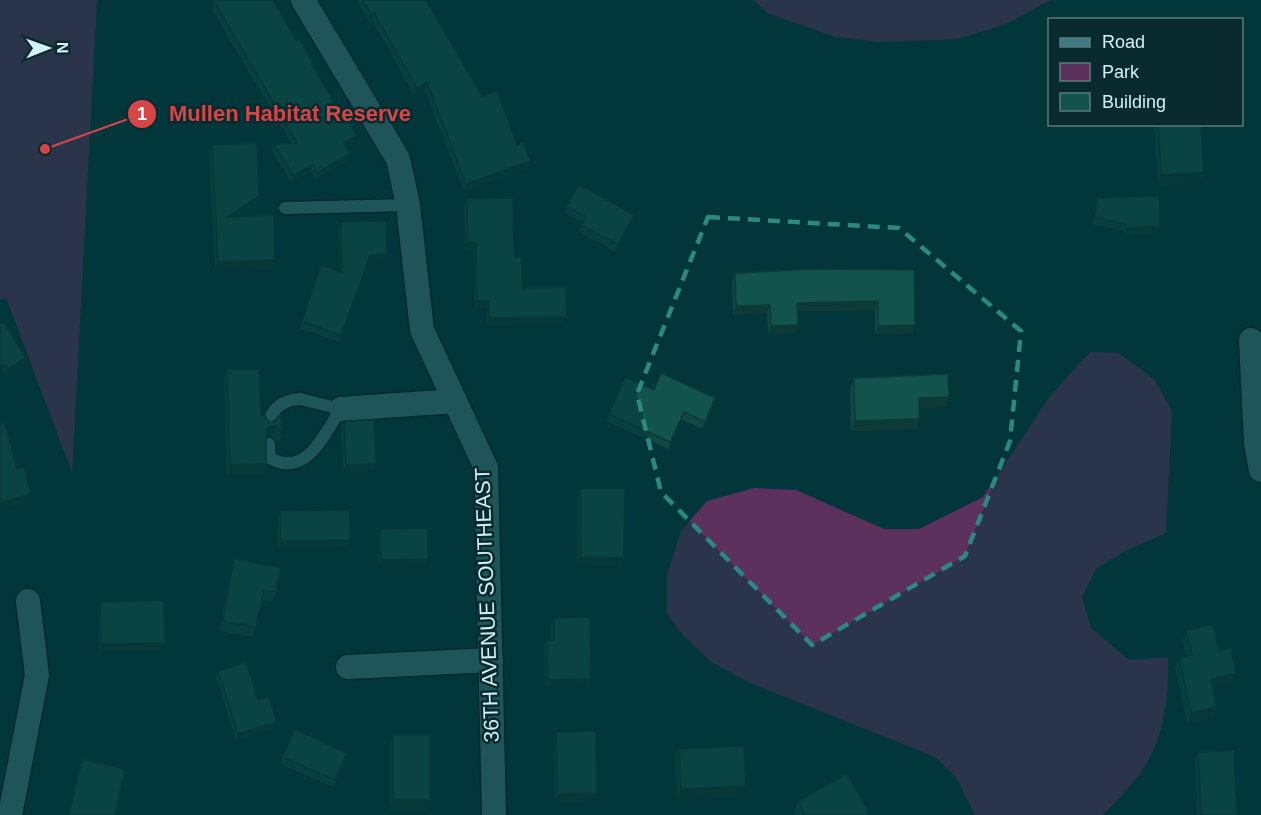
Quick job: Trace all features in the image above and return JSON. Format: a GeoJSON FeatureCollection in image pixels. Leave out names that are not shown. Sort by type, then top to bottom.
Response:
{"type":"FeatureCollection","features":[{"type":"Feature","properties":{"kind":"street","name":"36TH AVENUE SOUTHEAST"},"geometry":{"type":"LineString","coordinates":[[303,0],[398,159],[408,205],[422,330],[486,468],[494,815]]}},
{"type":"Feature","properties":{"kind":"street"},"geometry":{"type":"LineString","coordinates":[[1251,340],[1256,443],[1261,470]]}},
{"type":"Feature","properties":{"kind":"street"},"geometry":{"type":"LineString","coordinates":[[341,409],[455,401]]}},
{"type":"Feature","properties":{"kind":"street"},"geometry":{"type":"LineString","coordinates":[[10,815],[37,675],[28,601]]}},
{"type":"Feature","properties":{"kind":"street"},"geometry":{"type":"LineString","coordinates":[[348,667],[491,660]]}},
{"type":"Feature","properties":{"kind":"lane"},"geometry":{"type":"LineString","coordinates":[[285,208],[408,205]]}},
{"type":"Feature","properties":{"kind":"lane"},"geometry":{"type":"LineString","coordinates":[[268,424],[270,416],[280,404],[294,399],[341,409],[311,452],[297,463],[288,465],[270,458],[269,444]]}},
{"type":"Feature","properties":{"kind":"highlighted area"},"geometry":{"type":"Polygon","coordinates":[[[708,217],[899,228],[1021,331],[1010,441],[965,556],[812,645],[661,492],[637,394],[708,217]]]}},
{"type":"Feature","properties":{"kind":"green space"},"geometry":{"type":"Polygon","coordinates":[[[0,0],[97,0],[72,472],[6,298],[0,300],[0,0]]]}},
{"type":"Feature","properties":{"kind":"green space"},"geometry":{"type":"Polygon","coordinates":[[[753,0],[1051,0],[1006,24],[958,39],[878,42],[836,37],[767,13],[753,0]]]}},
{"type":"Feature","properties":{"kind":"green space"},"geometry":{"type":"Polygon","coordinates":[[[1090,352],[1119,353],[1155,380],[1172,411],[1166,533],[1123,552],[1096,569],[1082,597],[1091,628],[1129,660],[1168,657],[1166,701],[1156,743],[1139,775],[1103,815],[975,815],[956,777],[935,757],[750,683],[710,661],[683,635],[667,614],[667,575],[681,531],[707,501],[754,488],[796,490],[884,529],[919,529],[983,497],[1050,396],[1090,352]]]}},
{"type":"Feature","properties":{"kind":"building"},"geometry":{"type":"Polygon","coordinates":[[[219,0],[273,0],[297,41],[300,40],[340,113],[343,111],[357,135],[344,143],[350,153],[318,173],[313,164],[294,176],[274,144],[297,143],[215,3],[219,0]]]}},
{"type":"Feature","properties":{"kind":"building"},"geometry":{"type":"Polygon","coordinates":[[[363,0],[426,0],[482,96],[497,91],[517,145],[523,142],[531,161],[466,184],[427,82],[417,88],[374,13],[371,14],[363,0]]]}},
{"type":"Feature","properties":{"kind":"building"},"geometry":{"type":"Polygon","coordinates":[[[1158,126],[1201,126],[1204,172],[1161,175],[1158,126]]]}},
{"type":"Feature","properties":{"kind":"building"},"geometry":{"type":"Polygon","coordinates":[[[257,143],[259,196],[227,217],[274,215],[275,260],[218,262],[212,145],[257,143]]]}},
{"type":"Feature","properties":{"kind":"building"},"geometry":{"type":"Polygon","coordinates":[[[579,184],[634,215],[618,245],[581,225],[586,217],[567,206],[579,184]]]}},
{"type":"Feature","properties":{"kind":"building"},"geometry":{"type":"Polygon","coordinates":[[[1159,196],[1160,226],[1126,228],[1126,224],[1094,217],[1098,198],[1159,196]]]}},
{"type":"Feature","properties":{"kind":"building"},"geometry":{"type":"Polygon","coordinates":[[[513,198],[514,257],[522,257],[522,288],[566,287],[567,317],[489,318],[489,301],[477,301],[476,243],[467,243],[467,199],[513,198]]]}},
{"type":"Feature","properties":{"kind":"building"},"geometry":{"type":"Polygon","coordinates":[[[386,221],[387,254],[370,255],[341,336],[302,321],[321,265],[342,272],[341,222],[386,221]]]}},
{"type":"Feature","properties":{"kind":"building"},"geometry":{"type":"Polygon","coordinates":[[[816,269],[914,270],[915,325],[878,326],[878,301],[797,303],[798,325],[771,326],[770,305],[736,306],[735,273],[816,269]]]}},
{"type":"Feature","properties":{"kind":"building"},"geometry":{"type":"Polygon","coordinates":[[[4,322],[26,358],[8,369],[5,364],[0,368],[0,324],[4,322]]]}},
{"type":"Feature","properties":{"kind":"building"},"geometry":{"type":"Polygon","coordinates":[[[227,369],[259,369],[261,415],[264,415],[269,422],[273,422],[281,414],[282,434],[276,426],[271,426],[266,430],[266,464],[230,465],[227,369]]]}},
{"type":"Feature","properties":{"kind":"building"},"geometry":{"type":"Polygon","coordinates":[[[661,373],[715,398],[705,422],[684,412],[670,442],[609,414],[625,377],[654,390],[661,373]]]}},
{"type":"Feature","properties":{"kind":"building"},"geometry":{"type":"Polygon","coordinates":[[[948,374],[949,397],[919,398],[919,419],[855,421],[854,378],[948,374]]]}},
{"type":"Feature","properties":{"kind":"building"},"geometry":{"type":"Polygon","coordinates":[[[374,420],[376,464],[346,465],[344,421],[374,420]]]}},
{"type":"Feature","properties":{"kind":"building"},"geometry":{"type":"Polygon","coordinates":[[[5,423],[17,469],[24,467],[31,494],[0,503],[0,424],[5,423]]]}},
{"type":"Feature","properties":{"kind":"building"},"geometry":{"type":"Polygon","coordinates":[[[580,488],[625,488],[624,558],[580,557],[580,488]]]}},
{"type":"Feature","properties":{"kind":"building"},"geometry":{"type":"Polygon","coordinates":[[[349,510],[350,540],[281,541],[280,511],[349,510]]]}},
{"type":"Feature","properties":{"kind":"building"},"geometry":{"type":"Polygon","coordinates":[[[428,528],[428,559],[381,560],[380,529],[428,528]]]}},
{"type":"Feature","properties":{"kind":"building"},"geometry":{"type":"Polygon","coordinates":[[[234,559],[280,568],[276,592],[264,590],[256,627],[223,621],[234,559]]]}},
{"type":"Feature","properties":{"kind":"building"},"geometry":{"type":"Polygon","coordinates":[[[164,600],[165,643],[101,644],[100,602],[164,600]]]}},
{"type":"Feature","properties":{"kind":"building"},"geometry":{"type":"Polygon","coordinates":[[[590,617],[591,679],[548,680],[547,640],[554,640],[554,618],[590,617]]]}},
{"type":"Feature","properties":{"kind":"building"},"geometry":{"type":"Polygon","coordinates":[[[1213,624],[1219,651],[1231,648],[1236,673],[1211,679],[1217,707],[1191,713],[1179,658],[1192,655],[1186,630],[1213,624]]]}},
{"type":"Feature","properties":{"kind":"building"},"geometry":{"type":"Polygon","coordinates":[[[246,662],[258,700],[269,697],[277,722],[238,734],[218,671],[246,662]]]}},
{"type":"Feature","properties":{"kind":"building"},"geometry":{"type":"Polygon","coordinates":[[[295,729],[347,753],[335,780],[282,757],[295,729]]]}},
{"type":"Feature","properties":{"kind":"building"},"geometry":{"type":"Polygon","coordinates":[[[596,731],[597,793],[558,794],[556,732],[596,731]]]}},
{"type":"Feature","properties":{"kind":"building"},"geometry":{"type":"Polygon","coordinates":[[[393,735],[430,735],[430,800],[393,800],[393,735]]]}},
{"type":"Feature","properties":{"kind":"building"},"geometry":{"type":"Polygon","coordinates":[[[744,746],[746,786],[681,789],[679,749],[744,746]]]}},
{"type":"Feature","properties":{"kind":"building"},"geometry":{"type":"Polygon","coordinates":[[[1234,750],[1237,815],[1201,815],[1198,752],[1234,750]]]}},
{"type":"Feature","properties":{"kind":"building"},"geometry":{"type":"Polygon","coordinates":[[[82,759],[125,769],[115,815],[69,815],[82,759]]]}},
{"type":"Feature","properties":{"kind":"building"},"geometry":{"type":"Polygon","coordinates":[[[847,774],[870,815],[805,815],[798,801],[847,774]]]}},
{"type":"Feature","properties":{"kind":"place","name":"Mullen Habitat Reserve"},"geometry":{"type":"Point","coordinates":[45,149]}}]}
